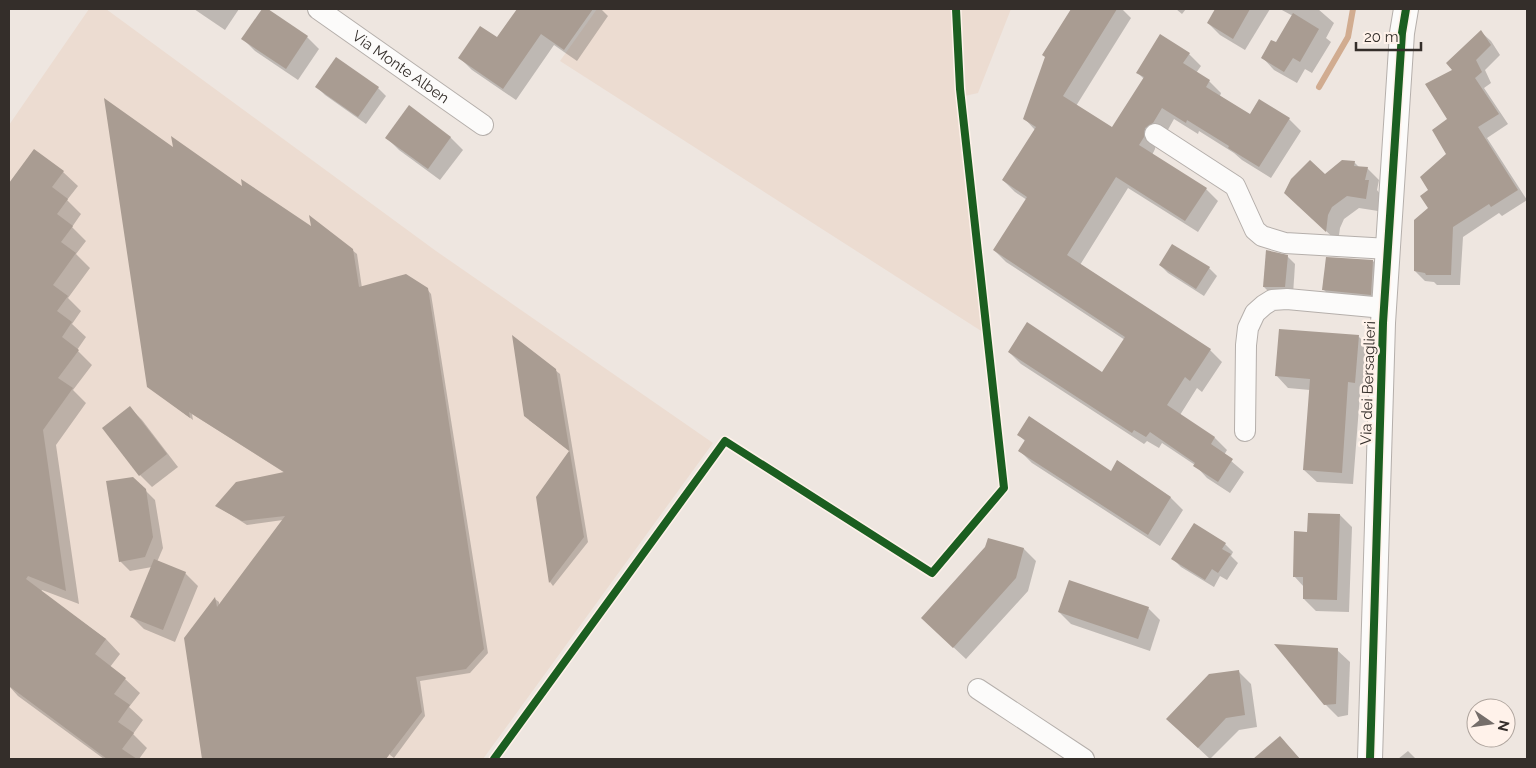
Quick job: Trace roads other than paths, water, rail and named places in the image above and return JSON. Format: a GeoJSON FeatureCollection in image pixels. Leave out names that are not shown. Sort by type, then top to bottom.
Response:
{"type":"FeatureCollection","features":[{"type":"Feature","properties":{"kind":"street","name":"Via Monte Alben"},"geometry":{"type":"LineString","coordinates":[[318,9],[483,125]]}},
{"type":"Feature","properties":{"kind":"street","name":"Via dei Bersaglieri"},"geometry":{"type":"LineString","coordinates":[[1370,759],[1384,308],[1402,33],[1406,9]]}},
{"type":"Feature","properties":{"kind":"street"},"geometry":{"type":"LineString","coordinates":[[1155,134],[1235,186],[1255,230],[1262,236],[1285,243],[1389,249]]}},
{"type":"Feature","properties":{"kind":"street","name":"Via dei Bersaglieri"},"geometry":{"type":"LineString","coordinates":[[1245,431],[1246,345],[1248,328],[1255,313],[1264,305],[1272,300],[1287,299],[1384,308]]}},
{"type":"Feature","properties":{"kind":"street"},"geometry":{"type":"LineString","coordinates":[[978,690],[1084,759]]}},
{"type":"Feature","properties":{"kind":"waterway"},"geometry":{"type":"LineString","coordinates":[[1319,87],[1348,37],[1353,9]]}}]}
